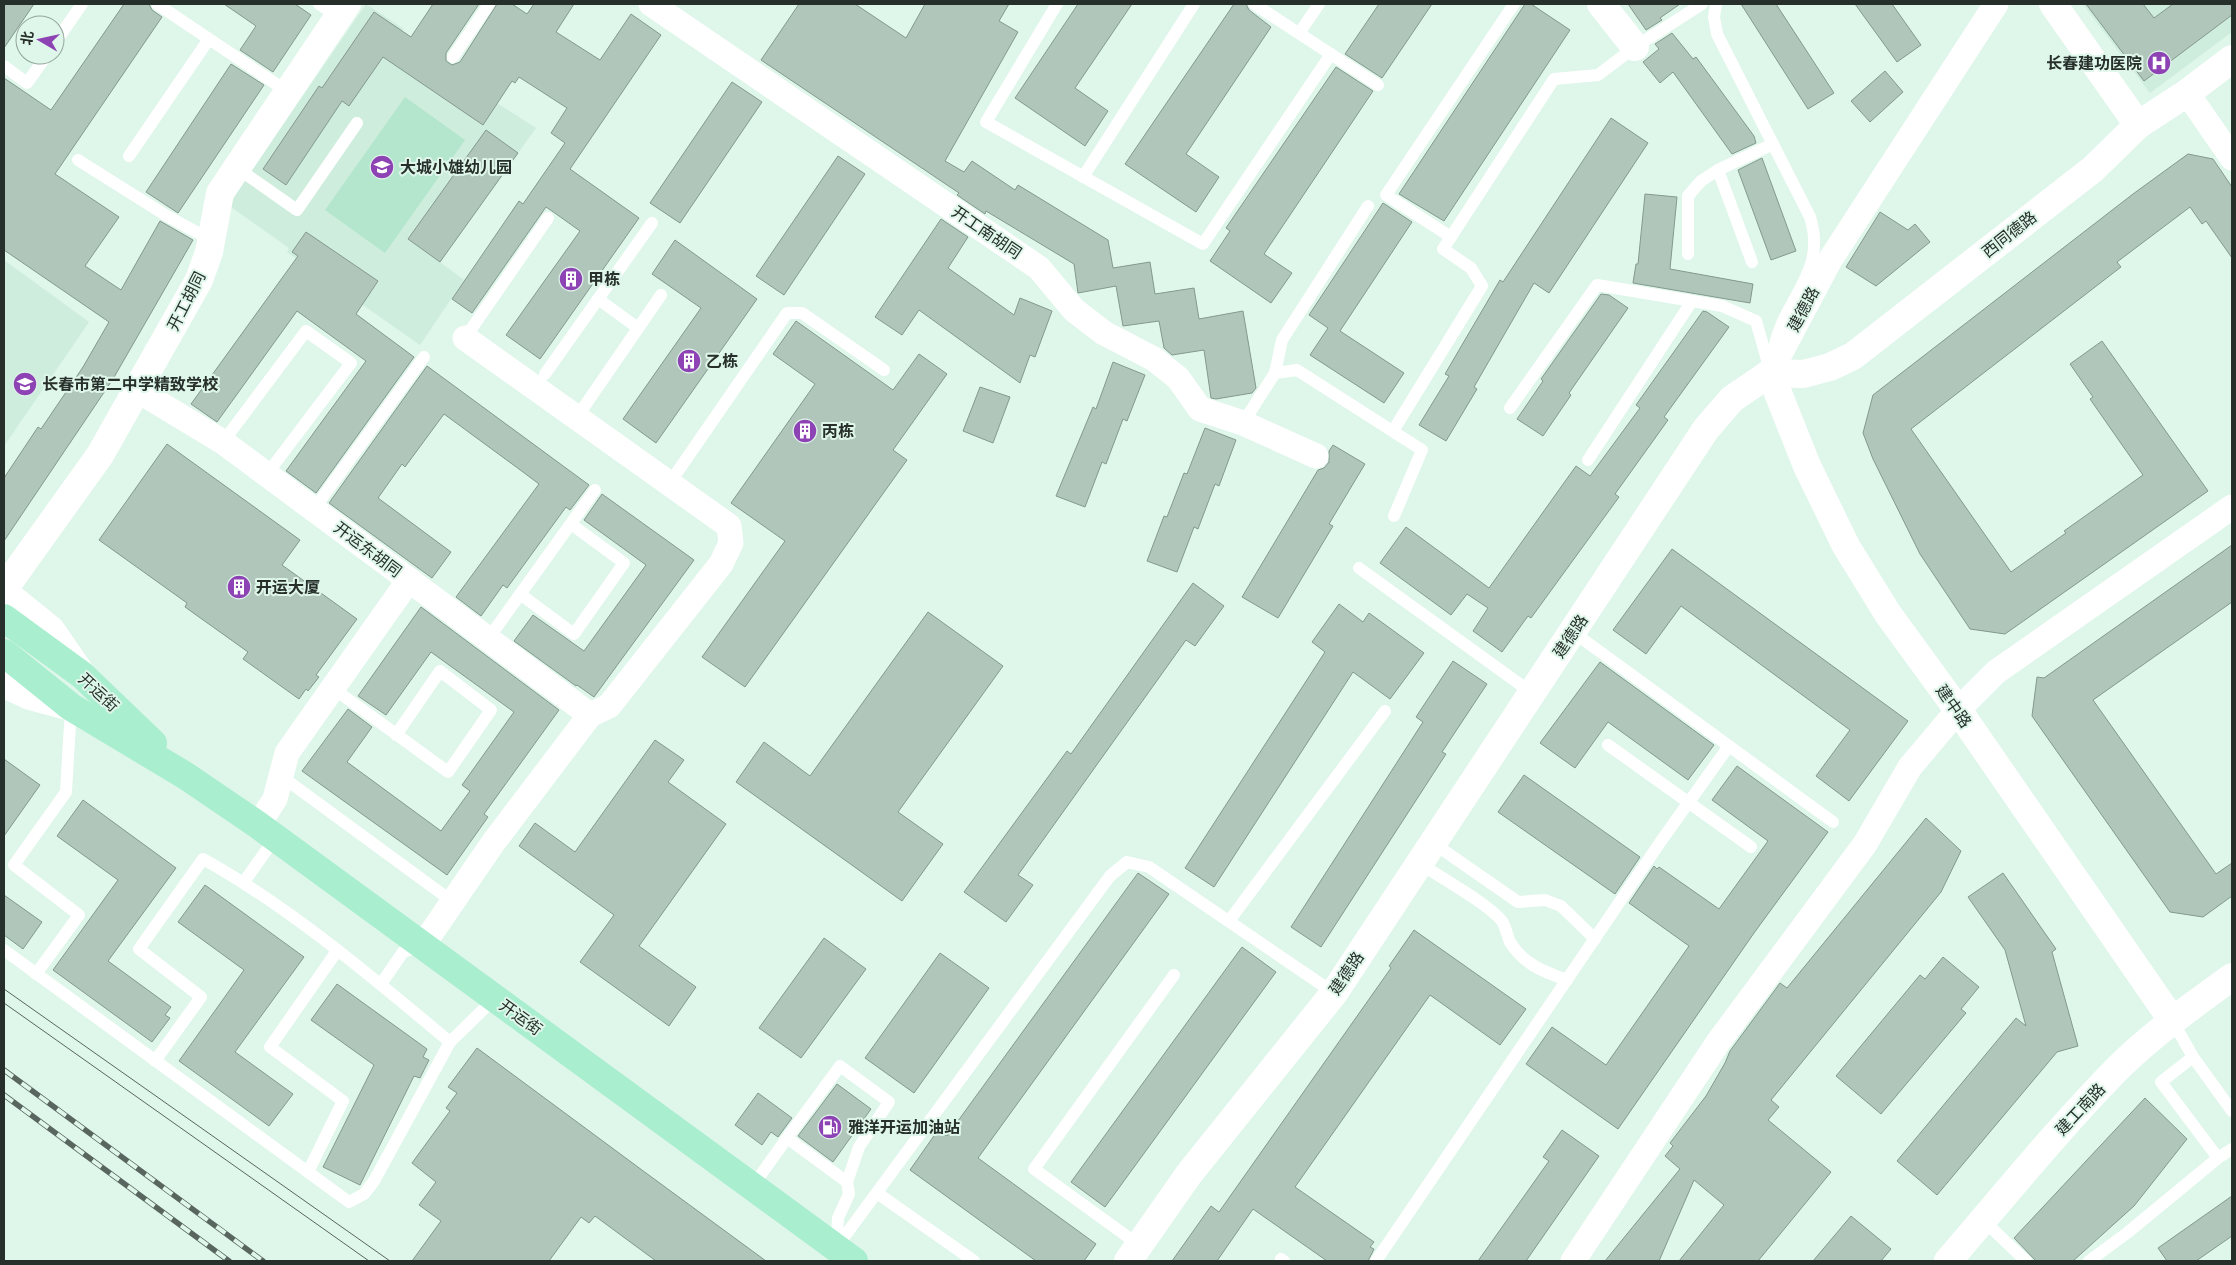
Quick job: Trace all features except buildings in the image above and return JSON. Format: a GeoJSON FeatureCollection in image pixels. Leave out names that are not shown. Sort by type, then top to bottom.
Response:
{"type":"FeatureCollection","features":[{"type":"Feature","properties":{"kind":"main road","name":"开运街"},"geometry":{"type":"LineString","coordinates":[[4,618],[82,675],[186,776]]}},
{"type":"Feature","properties":{"kind":"main road","name":"开运街"},"geometry":{"type":"LineString","coordinates":[[4,653],[70,707],[186,776],[267,832],[845,1255]]}},
{"type":"Feature","properties":{"kind":"street","name":"开工南胡同"},"geometry":{"type":"LineString","coordinates":[[652,4],[1040,268],[1074,310],[1104,333],[1154,359],[1178,378],[1200,409],[1243,424],[1316,456]]}},
{"type":"Feature","properties":{"kind":"street"},"geometry":{"type":"LineString","coordinates":[[1601,4],[1635,47]]}},
{"type":"Feature","properties":{"kind":"street","name":"建德路"},"geometry":{"type":"LineString","coordinates":[[1133,1253],[1189,1174],[1334,993],[1706,428],[1732,399],[1770,372],[1830,260],[1996,4]]}},
{"type":"Feature","properties":{"kind":"street"},"geometry":{"type":"LineString","coordinates":[[2053,4],[2138,125]]}},
{"type":"Feature","properties":{"kind":"street","name":"开工胡同"},"geometry":{"type":"LineString","coordinates":[[4,591],[100,455],[137,390],[199,280],[211,240],[220,193],[288,92],[335,8]]}},
{"type":"Feature","properties":{"kind":"street","name":"西同德路"},"geometry":{"type":"LineString","coordinates":[[1770,372],[1803,374],[1830,367],[1853,356],[2093,169],[2138,125],[2187,93],[2232,59]]}},
{"type":"Feature","properties":{"kind":"street"},"geometry":{"type":"LineString","coordinates":[[2187,93],[2232,158]]}},
{"type":"Feature","properties":{"kind":"street"},"geometry":{"type":"LineString","coordinates":[[423,945],[494,843],[590,715],[609,706],[721,564],[731,543],[729,526],[466,338]]}},
{"type":"Feature","properties":{"kind":"street","name":"建中路"},"geometry":{"type":"LineString","coordinates":[[1770,372],[1807,466],[1846,546],[1888,614],[1958,710],[2172,1020]]}},
{"type":"Feature","properties":{"kind":"street","name":"开运东胡同"},"geometry":{"type":"LineString","coordinates":[[137,390],[223,442],[408,580],[287,753],[267,832]]}},
{"type":"Feature","properties":{"kind":"street"},"geometry":{"type":"LineString","coordinates":[[1573,1261],[1719,1041],[1865,844],[1910,767],[1958,710],[1996,672],[2232,507]]}},
{"type":"Feature","properties":{"kind":"street"},"geometry":{"type":"LineString","coordinates":[[408,580],[590,715]]}},
{"type":"Feature","properties":{"kind":"street"},"geometry":{"type":"LineString","coordinates":[[4,591],[51,630],[82,675]]}},
{"type":"Feature","properties":{"kind":"street"},"geometry":{"type":"LineString","coordinates":[[4,684],[30,696],[70,707]]}},
{"type":"Feature","properties":{"kind":"street","name":"建工南路"},"geometry":{"type":"LineString","coordinates":[[1948,1261],[2043,1148],[2107,1080],[2172,1020],[2232,977]]}},
{"type":"Feature","properties":{"kind":"lane"},"geometry":{"type":"LineString","coordinates":[[65,29],[82,4]]}},
{"type":"Feature","properties":{"kind":"lane"},"geometry":{"type":"LineString","coordinates":[[157,4],[288,92]]}},
{"type":"Feature","properties":{"kind":"lane"},"geometry":{"type":"LineString","coordinates":[[453,57],[489,4]]}},
{"type":"Feature","properties":{"kind":"lane"},"geometry":{"type":"LineString","coordinates":[[1057,4],[986,122],[1203,244],[1331,54]]}},
{"type":"Feature","properties":{"kind":"lane"},"geometry":{"type":"LineString","coordinates":[[1083,177],[1194,4]]}},
{"type":"Feature","properties":{"kind":"lane"},"geometry":{"type":"LineString","coordinates":[[1254,4],[1300,32],[1378,85]]}},
{"type":"Feature","properties":{"kind":"lane"},"geometry":{"type":"LineString","coordinates":[[1300,32],[1319,4]]}},
{"type":"Feature","properties":{"kind":"lane"},"geometry":{"type":"LineString","coordinates":[[1451,238],[1386,195],[1514,4]]}},
{"type":"Feature","properties":{"kind":"lane"},"geometry":{"type":"LineString","coordinates":[[1393,431],[1482,286],[1471,268],[1443,249],[1554,79],[1598,76],[1635,47],[1702,4]]}},
{"type":"Feature","properties":{"kind":"lane"},"geometry":{"type":"LineString","coordinates":[[1716,4],[1714,17],[1717,34],[1810,217],[1815,234],[1812,265],[1777,333],[1770,372]]}},
{"type":"Feature","properties":{"kind":"lane"},"geometry":{"type":"LineString","coordinates":[[129,156],[209,39]]}},
{"type":"Feature","properties":{"kind":"lane"},"geometry":{"type":"LineString","coordinates":[[4,66],[27,83],[39,65]]}},
{"type":"Feature","properties":{"kind":"lane"},"geometry":{"type":"LineString","coordinates":[[237,168],[297,210],[356,123]]}},
{"type":"Feature","properties":{"kind":"lane"},"geometry":{"type":"LineString","coordinates":[[1688,254],[1688,196],[1701,181],[1718,170],[1773,144]]}},
{"type":"Feature","properties":{"kind":"lane"},"geometry":{"type":"LineString","coordinates":[[78,160],[167,216],[211,240]]}},
{"type":"Feature","properties":{"kind":"lane"},"geometry":{"type":"LineString","coordinates":[[1718,170],[1752,262]]}},
{"type":"Feature","properties":{"kind":"lane"},"geometry":{"type":"LineString","coordinates":[[1243,424],[1275,373],[1282,340],[1368,206]]}},
{"type":"Feature","properties":{"kind":"lane"},"geometry":{"type":"LineString","coordinates":[[466,338],[548,218]]}},
{"type":"Feature","properties":{"kind":"lane"},"geometry":{"type":"LineString","coordinates":[[545,374],[652,223]]}},
{"type":"Feature","properties":{"kind":"lane"},"geometry":{"type":"LineString","coordinates":[[1510,408],[1597,285],[1722,306],[1756,321],[1770,372]]}},
{"type":"Feature","properties":{"kind":"lane"},"geometry":{"type":"LineString","coordinates":[[577,417],[661,295]]}},
{"type":"Feature","properties":{"kind":"lane"},"geometry":{"type":"LineString","coordinates":[[598,299],[638,328]]}},
{"type":"Feature","properties":{"kind":"lane"},"geometry":{"type":"LineString","coordinates":[[1588,460],[1692,301]]}},
{"type":"Feature","properties":{"kind":"lane"},"geometry":{"type":"LineString","coordinates":[[670,484],[787,313],[802,313],[884,370]]}},
{"type":"Feature","properties":{"kind":"lane"},"geometry":{"type":"LineString","coordinates":[[223,442],[306,330],[351,363],[267,474]]}},
{"type":"Feature","properties":{"kind":"lane"},"geometry":{"type":"LineString","coordinates":[[314,509],[424,356]]}},
{"type":"Feature","properties":{"kind":"lane"},"geometry":{"type":"LineString","coordinates":[[1275,373],[1297,370],[1422,450],[1394,516]]}},
{"type":"Feature","properties":{"kind":"lane"},"geometry":{"type":"LineString","coordinates":[[488,639],[595,490]]}},
{"type":"Feature","properties":{"kind":"lane"},"geometry":{"type":"LineString","coordinates":[[520,594],[574,634],[624,563],[571,524]]}},
{"type":"Feature","properties":{"kind":"lane"},"geometry":{"type":"LineString","coordinates":[[1360,568],[1532,693]]}},
{"type":"Feature","properties":{"kind":"lane"},"geometry":{"type":"LineString","coordinates":[[1573,632],[1833,822]]}},
{"type":"Feature","properties":{"kind":"lane"},"geometry":{"type":"LineString","coordinates":[[334,688],[396,735],[448,772],[491,710],[440,671],[396,735]]}},
{"type":"Feature","properties":{"kind":"lane"},"geometry":{"type":"LineString","coordinates":[[36,974],[79,915],[14,865],[66,792],[70,707]]}},
{"type":"Feature","properties":{"kind":"lane"},"geometry":{"type":"LineString","coordinates":[[1229,922],[1385,711]]}},
{"type":"Feature","properties":{"kind":"lane"},"geometry":{"type":"LineString","coordinates":[[1608,745],[1751,847]]}},
{"type":"Feature","properties":{"kind":"lane"},"geometry":{"type":"LineString","coordinates":[[1376,1261],[1594,939],[1729,746]]}},
{"type":"Feature","properties":{"kind":"lane"},"geometry":{"type":"LineString","coordinates":[[281,776],[453,902]]}},
{"type":"Feature","properties":{"kind":"lane"},"geometry":{"type":"LineString","coordinates":[[244,882],[267,832]]}},
{"type":"Feature","properties":{"kind":"lane"},"geometry":{"type":"LineString","coordinates":[[1426,853],[1518,902],[1545,900],[1561,906],[1594,939]]}},
{"type":"Feature","properties":{"kind":"lane"},"geometry":{"type":"LineString","coordinates":[[1426,853],[1503,922],[1507,936],[1523,959],[1546,973],[1567,980]]}},
{"type":"Feature","properties":{"kind":"lane"},"geometry":{"type":"LineString","coordinates":[[155,1061],[201,997],[139,949],[203,858],[244,882],[337,951],[381,984],[450,1042]]}},
{"type":"Feature","properties":{"kind":"lane"},"geometry":{"type":"LineString","coordinates":[[845,1255],[877,1194],[1110,876],[1127,862],[1149,867],[1334,993]]}},
{"type":"Feature","properties":{"kind":"lane"},"geometry":{"type":"LineString","coordinates":[[381,984],[403,952],[423,945]]}},
{"type":"Feature","properties":{"kind":"lane"},"geometry":{"type":"LineString","coordinates":[[4,950],[349,1202],[364,1194],[374,1181],[450,1042],[494,998]]}},
{"type":"Feature","properties":{"kind":"lane"},"geometry":{"type":"LineString","coordinates":[[308,1172],[343,1101],[270,1047],[337,951]]}},
{"type":"Feature","properties":{"kind":"lane"},"geometry":{"type":"LineString","coordinates":[[1133,1253],[1034,1169],[1174,975]]}},
{"type":"Feature","properties":{"kind":"lane"},"geometry":{"type":"LineString","coordinates":[[2172,1020],[2193,1057],[2232,1111]]}},
{"type":"Feature","properties":{"kind":"lane"},"geometry":{"type":"LineString","coordinates":[[2193,1057],[2161,1082],[2218,1158]]}},
{"type":"Feature","properties":{"kind":"lane"},"geometry":{"type":"LineString","coordinates":[[752,1187],[840,1066],[882,1096],[889,1102],[859,1147],[847,1182],[849,1194],[838,1218],[845,1255]]}},
{"type":"Feature","properties":{"kind":"lane"},"geometry":{"type":"LineString","coordinates":[[787,1138],[847,1182]]}},
{"type":"Feature","properties":{"kind":"lane"},"geometry":{"type":"LineString","coordinates":[[2089,1261],[2128,1232],[2218,1158],[2232,1149]]}},
{"type":"Feature","properties":{"kind":"lane"},"geometry":{"type":"LineString","coordinates":[[877,1194],[959,1257],[974,1261]]}},
{"type":"Feature","properties":{"kind":"lane"},"geometry":{"type":"LineString","coordinates":[[1983,1220],[2026,1261]]}},
{"type":"Feature","properties":{"kind":"shaded area","name":"大城小雄幼儿园"},"geometry":{"type":"Polygon","coordinates":[[[366,4],[404,29],[402,32],[457,68],[453,75],[536,128],[440,262],[464,280],[420,345],[287,252],[289,248],[228,205],[366,4]]]}},
{"type":"Feature","properties":{"kind":"shaded area","name":"长春建功医院"},"geometry":{"type":"Polygon","coordinates":[[[2083,4],[2232,4],[2232,32],[2150,93],[2083,4]]]}},
{"type":"Feature","properties":{"kind":"shaded area"},"geometry":{"type":"Polygon","coordinates":[[[405,97],[465,140],[385,253],[325,210],[405,97]]]}},
{"type":"Feature","properties":{"kind":"shaded area","name":"长春市第二中学精致学校"},"geometry":{"type":"Polygon","coordinates":[[[4,260],[89,322],[4,446],[4,260]]]}},
{"type":"Feature","properties":{"kind":"tram line"},"geometry":{"type":"LineString","coordinates":[[4,989],[390,1261]]}},
{"type":"Feature","properties":{"kind":"tram line"},"geometry":{"type":"LineString","coordinates":[[4,1003],[369,1261]]}},
{"type":"Feature","properties":{"kind":"railway"},"geometry":{"type":"LineString","coordinates":[[4,1070],[263,1261]]}},
{"type":"Feature","properties":{"kind":"railway"},"geometry":{"type":"LineString","coordinates":[[4,1095],[229,1261]]}},
{"type":"Feature","properties":{"kind":"place","name":"长春建功医院"},"geometry":{"type":"Point","coordinates":[2159,63]}},
{"type":"Feature","properties":{"kind":"place","name":"大城小雄幼儿园"},"geometry":{"type":"Point","coordinates":[382,167]}},
{"type":"Feature","properties":{"kind":"place","name":"甲栋"},"geometry":{"type":"Point","coordinates":[571,279]}},
{"type":"Feature","properties":{"kind":"place","name":"乙栋"},"geometry":{"type":"Point","coordinates":[689,361]}},
{"type":"Feature","properties":{"kind":"place","name":"长春市第二中学精致学校"},"geometry":{"type":"Point","coordinates":[25,384]}},
{"type":"Feature","properties":{"kind":"place","name":"丙栋"},"geometry":{"type":"Point","coordinates":[805,431]}},
{"type":"Feature","properties":{"kind":"place","name":"开运大厦"},"geometry":{"type":"Point","coordinates":[239,587]}},
{"type":"Feature","properties":{"kind":"place","name":"雅洋开运加油站"},"geometry":{"type":"Point","coordinates":[830,1127]}}]}
